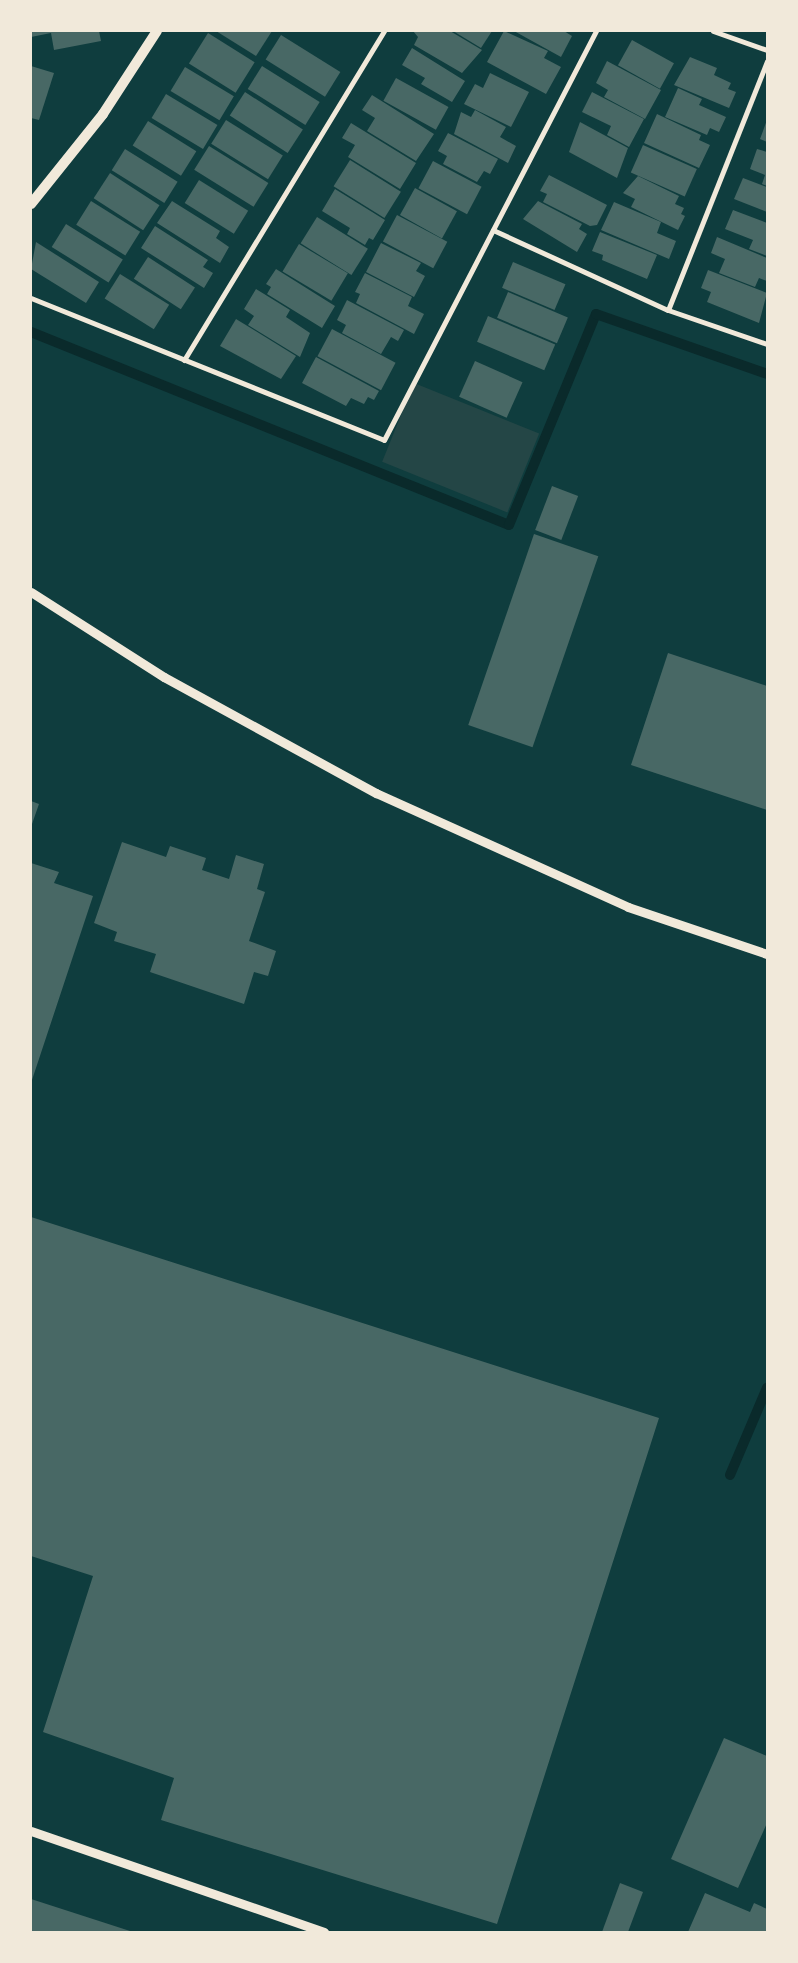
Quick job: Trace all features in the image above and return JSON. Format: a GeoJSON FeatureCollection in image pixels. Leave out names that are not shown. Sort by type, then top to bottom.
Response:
{"type":"FeatureCollection","features":[{"type":"Feature","properties":{"kind":"main road"},"geometry":{"type":"LineString","coordinates":[[31,204],[103,114],[157,31]]}},
{"type":"Feature","properties":{"kind":"street"},"geometry":{"type":"LineString","coordinates":[[184,360],[384,31]]}},
{"type":"Feature","properties":{"kind":"street"},"geometry":{"type":"LineString","coordinates":[[31,298],[384,440],[596,31]]}},
{"type":"Feature","properties":{"kind":"street"},"geometry":{"type":"LineString","coordinates":[[713,31],[767,50]]}},
{"type":"Feature","properties":{"kind":"street"},"geometry":{"type":"LineString","coordinates":[[668,310],[767,62]]}},
{"type":"Feature","properties":{"kind":"street"},"geometry":{"type":"LineString","coordinates":[[493,230],[668,310],[767,344]]}},
{"type":"Feature","properties":{"kind":"street"},"geometry":{"type":"LineString","coordinates":[[31,592],[164,677],[376,793],[628,907],[767,954]]}},
{"type":"Feature","properties":{"kind":"street"},"geometry":{"type":"LineString","coordinates":[[31,1831],[324,1932]]}},
{"type":"Feature","properties":{"kind":"shaded area"},"geometry":{"type":"Polygon","coordinates":[[[414,383],[539,434],[507,512],[382,462],[414,383]]]}},
{"type":"Feature","properties":{"kind":"building"},"geometry":{"type":"Polygon","coordinates":[[[31,31],[99,31],[101,41],[54,50],[51,33],[31,37],[31,31]]]}},
{"type":"Feature","properties":{"kind":"building"},"geometry":{"type":"Polygon","coordinates":[[[216,31],[272,31],[256,56],[216,31]]]}},
{"type":"Feature","properties":{"kind":"building"},"geometry":{"type":"Polygon","coordinates":[[[413,31],[450,31],[482,50],[462,73],[414,45],[418,37],[413,31]]]}},
{"type":"Feature","properties":{"kind":"building"},"geometry":{"type":"Polygon","coordinates":[[[453,31],[492,31],[481,48],[453,31]]]}},
{"type":"Feature","properties":{"kind":"building"},"geometry":{"type":"Polygon","coordinates":[[[504,31],[548,51],[544,58],[561,67],[546,94],[487,62],[504,31]]]}},
{"type":"Feature","properties":{"kind":"building"},"geometry":{"type":"Polygon","coordinates":[[[514,31],[564,31],[572,36],[561,57],[514,31]]]}},
{"type":"Feature","properties":{"kind":"building"},"geometry":{"type":"Polygon","coordinates":[[[208,33],[255,62],[236,93],[189,64],[208,33]]]}},
{"type":"Feature","properties":{"kind":"building"},"geometry":{"type":"Polygon","coordinates":[[[281,35],[340,72],[325,97],[266,60],[281,35]]]}},
{"type":"Feature","properties":{"kind":"building"},"geometry":{"type":"Polygon","coordinates":[[[632,40],[674,63],[660,89],[618,65],[632,40]]]}},
{"type":"Feature","properties":{"kind":"building"},"geometry":{"type":"Polygon","coordinates":[[[412,48],[465,81],[452,102],[421,84],[425,78],[402,65],[412,48]]]}},
{"type":"Feature","properties":{"kind":"building"},"geometry":{"type":"Polygon","coordinates":[[[690,57],[717,68],[714,75],[731,83],[728,89],[736,92],[729,108],[674,85],[690,57]]]}},
{"type":"Feature","properties":{"kind":"building"},"geometry":{"type":"Polygon","coordinates":[[[607,61],[661,90],[645,119],[604,97],[608,90],[596,83],[607,61]]]}},
{"type":"Feature","properties":{"kind":"building"},"geometry":{"type":"Polygon","coordinates":[[[31,66],[54,73],[39,120],[31,118],[31,66]]]}},
{"type":"Feature","properties":{"kind":"building"},"geometry":{"type":"Polygon","coordinates":[[[262,66],[320,102],[305,125],[248,89],[262,66]]]}},
{"type":"Feature","properties":{"kind":"building"},"geometry":{"type":"Polygon","coordinates":[[[185,67],[234,96],[219,120],[171,91],[185,67]]]}},
{"type":"Feature","properties":{"kind":"building"},"geometry":{"type":"Polygon","coordinates":[[[490,73],[529,92],[511,127],[464,104],[475,84],[483,88],[490,73]]]}},
{"type":"Feature","properties":{"kind":"building"},"geometry":{"type":"Polygon","coordinates":[[[396,78],[448,107],[436,130],[383,101],[396,78]]]}},
{"type":"Feature","properties":{"kind":"building"},"geometry":{"type":"Polygon","coordinates":[[[678,88],[702,99],[699,105],[726,117],[719,132],[710,128],[707,135],[665,117],[678,88]]]}},
{"type":"Feature","properties":{"kind":"building"},"geometry":{"type":"Polygon","coordinates":[[[245,92],[303,130],[288,153],[230,115],[245,92]]]}},
{"type":"Feature","properties":{"kind":"building"},"geometry":{"type":"Polygon","coordinates":[[[592,92],[644,119],[629,147],[607,135],[611,126],[582,112],[592,92]]]}},
{"type":"Feature","properties":{"kind":"building"},"geometry":{"type":"Polygon","coordinates":[[[166,94],[217,125],[203,149],[152,118],[166,94]]]}},
{"type":"Feature","properties":{"kind":"building"},"geometry":{"type":"Polygon","coordinates":[[[372,95],[434,134],[416,161],[367,131],[375,118],[362,110],[372,95]]]}},
{"type":"Feature","properties":{"kind":"building"},"geometry":{"type":"Polygon","coordinates":[[[475,110],[506,127],[500,137],[516,146],[508,163],[454,134],[461,112],[471,117],[475,110]]]}},
{"type":"Feature","properties":{"kind":"building"},"geometry":{"type":"Polygon","coordinates":[[[657,114],[701,135],[699,140],[710,145],[699,168],[644,143],[657,114]]]}},
{"type":"Feature","properties":{"kind":"building"},"geometry":{"type":"Polygon","coordinates":[[[226,120],[283,156],[268,179],[211,144],[226,120]]]}},
{"type":"Feature","properties":{"kind":"building"},"geometry":{"type":"Polygon","coordinates":[[[767,120],[767,142],[760,139],[767,120]]]}},
{"type":"Feature","properties":{"kind":"building"},"geometry":{"type":"Polygon","coordinates":[[[148,121],[196,151],[181,176],[133,146],[148,121]]]}},
{"type":"Feature","properties":{"kind":"building"},"geometry":{"type":"Polygon","coordinates":[[[580,122],[628,148],[617,178],[569,152],[580,122]]]}},
{"type":"Feature","properties":{"kind":"building"},"geometry":{"type":"Polygon","coordinates":[[[351,123],[416,163],[400,189],[348,157],[355,145],[342,138],[351,123]]]}},
{"type":"Feature","properties":{"kind":"building"},"geometry":{"type":"Polygon","coordinates":[[[448,133],[498,159],[490,174],[484,171],[477,182],[443,164],[447,156],[438,151],[448,133]]]}},
{"type":"Feature","properties":{"kind":"building"},"geometry":{"type":"Polygon","coordinates":[[[643,145],[697,169],[685,196],[631,172],[643,145]]]}},
{"type":"Feature","properties":{"kind":"building"},"geometry":{"type":"Polygon","coordinates":[[[209,146],[268,183],[254,207],[194,170],[209,146]]]}},
{"type":"Feature","properties":{"kind":"building"},"geometry":{"type":"Polygon","coordinates":[[[125,149],[178,182],[164,203],[112,170],[125,149]]]}},
{"type":"Feature","properties":{"kind":"building"},"geometry":{"type":"Polygon","coordinates":[[[757,149],[767,152],[767,186],[762,184],[765,175],[750,169],[757,149]]]}},
{"type":"Feature","properties":{"kind":"building"},"geometry":{"type":"Polygon","coordinates":[[[350,160],[401,192],[384,218],[334,186],[350,160]]]}},
{"type":"Feature","properties":{"kind":"building"},"geometry":{"type":"Polygon","coordinates":[[[433,161],[482,187],[467,214],[418,188],[433,161]]]}},
{"type":"Feature","properties":{"kind":"building"},"geometry":{"type":"Polygon","coordinates":[[[110,173],[159,205],[143,230],[94,198],[110,173]]]}},
{"type":"Feature","properties":{"kind":"building"},"geometry":{"type":"Polygon","coordinates":[[[549,175],[607,205],[597,225],[590,226],[543,202],[547,194],[540,191],[549,175]]]}},
{"type":"Feature","properties":{"kind":"building"},"geometry":{"type":"Polygon","coordinates":[[[638,176],[679,196],[675,204],[684,208],[681,214],[685,216],[678,230],[631,207],[635,199],[623,193],[638,176]]]}},
{"type":"Feature","properties":{"kind":"building"},"geometry":{"type":"Polygon","coordinates":[[[743,178],[767,187],[767,212],[734,199],[743,178]]]}},
{"type":"Feature","properties":{"kind":"building"},"geometry":{"type":"Polygon","coordinates":[[[199,180],[248,211],[234,234],[185,203],[199,180]]]}},
{"type":"Feature","properties":{"kind":"building"},"geometry":{"type":"Polygon","coordinates":[[[415,188],[457,211],[442,238],[400,215],[415,188]]]}},
{"type":"Feature","properties":{"kind":"building"},"geometry":{"type":"Polygon","coordinates":[[[335,189],[385,220],[373,240],[369,238],[365,245],[347,234],[350,228],[322,211],[335,189]]]}},
{"type":"Feature","properties":{"kind":"building"},"geometry":{"type":"Polygon","coordinates":[[[91,201],[140,232],[125,255],[76,225],[91,201]]]}},
{"type":"Feature","properties":{"kind":"building"},"geometry":{"type":"Polygon","coordinates":[[[172,201],[220,231],[216,238],[229,247],[220,263],[157,223],[172,201]]]}},
{"type":"Feature","properties":{"kind":"building"},"geometry":{"type":"Polygon","coordinates":[[[538,201],[582,224],[579,229],[587,234],[577,252],[523,219],[538,201]]]}},
{"type":"Feature","properties":{"kind":"building"},"geometry":{"type":"Polygon","coordinates":[[[614,202],[661,222],[657,233],[676,241],[669,259],[601,230],[614,202]]]}},
{"type":"Feature","properties":{"kind":"building"},"geometry":{"type":"Polygon","coordinates":[[[733,210],[767,223],[767,256],[749,249],[753,240],[725,229],[733,210]]]}},
{"type":"Feature","properties":{"kind":"building"},"geometry":{"type":"Polygon","coordinates":[[[397,215],[447,242],[433,268],[383,241],[397,215]]]}},
{"type":"Feature","properties":{"kind":"building"},"geometry":{"type":"Polygon","coordinates":[[[317,217],[368,249],[351,275],[301,243],[317,217]]]}},
{"type":"Feature","properties":{"kind":"building"},"geometry":{"type":"Polygon","coordinates":[[[66,224],[123,260],[109,282],[52,247],[66,224]]]}},
{"type":"Feature","properties":{"kind":"building"},"geometry":{"type":"Polygon","coordinates":[[[155,226],[208,260],[203,267],[213,273],[204,288],[141,248],[155,226]]]}},
{"type":"Feature","properties":{"kind":"building"},"geometry":{"type":"Polygon","coordinates":[[[600,232],[657,255],[647,279],[602,260],[603,255],[592,251],[600,232]]]}},
{"type":"Feature","properties":{"kind":"building"},"geometry":{"type":"Polygon","coordinates":[[[717,237],[767,258],[767,281],[759,278],[755,287],[719,273],[725,259],[711,253],[717,237]]]}},
{"type":"Feature","properties":{"kind":"building"},"geometry":{"type":"Polygon","coordinates":[[[36,242],[99,282],[86,303],[31,269],[36,242]]]}},
{"type":"Feature","properties":{"kind":"building"},"geometry":{"type":"Polygon","coordinates":[[[381,243],[421,263],[416,271],[425,276],[414,297],[366,272],[381,243]]]}},
{"type":"Feature","properties":{"kind":"building"},"geometry":{"type":"Polygon","coordinates":[[[299,244],[348,273],[331,301],[283,271],[299,244]]]}},
{"type":"Feature","properties":{"kind":"building"},"geometry":{"type":"Polygon","coordinates":[[[148,257],[195,287],[181,309],[134,279],[148,257]]]}},
{"type":"Feature","properties":{"kind":"building"},"geometry":{"type":"Polygon","coordinates":[[[513,262],[565,284],[555,310],[502,288],[513,262]]]}},
{"type":"Feature","properties":{"kind":"building"},"geometry":{"type":"Polygon","coordinates":[[[276,269],[335,306],[322,328],[267,294],[271,287],[266,284],[276,269]]]}},
{"type":"Feature","properties":{"kind":"building"},"geometry":{"type":"Polygon","coordinates":[[[708,270],[767,293],[759,323],[707,302],[711,292],[701,288],[708,270]]]}},
{"type":"Feature","properties":{"kind":"building"},"geometry":{"type":"Polygon","coordinates":[[[365,273],[412,297],[408,306],[424,314],[414,334],[356,303],[360,294],[355,292],[365,273]]]}},
{"type":"Feature","properties":{"kind":"building"},"geometry":{"type":"Polygon","coordinates":[[[120,274],[169,305],[154,329],[105,299],[120,274]]]}},
{"type":"Feature","properties":{"kind":"building"},"geometry":{"type":"Polygon","coordinates":[[[256,289],[290,310],[286,317],[310,333],[300,357],[248,325],[254,316],[244,309],[256,289]]]}},
{"type":"Feature","properties":{"kind":"building"},"geometry":{"type":"Polygon","coordinates":[[[508,292],[568,317],[557,343],[497,318],[508,292]]]}},
{"type":"Feature","properties":{"kind":"building"},"geometry":{"type":"Polygon","coordinates":[[[347,300],[404,330],[398,341],[391,337],[381,354],[342,333],[346,325],[337,320],[347,300]]]}},
{"type":"Feature","properties":{"kind":"building"},"geometry":{"type":"Polygon","coordinates":[[[488,316],[555,345],[544,370],[477,342],[488,316]]]}},
{"type":"Feature","properties":{"kind":"building"},"geometry":{"type":"Polygon","coordinates":[[[236,319],[296,356],[281,379],[220,346],[236,319]]]}},
{"type":"Feature","properties":{"kind":"building"},"geometry":{"type":"Polygon","coordinates":[[[332,329],[396,363],[381,390],[317,356],[332,329]]]}},
{"type":"Feature","properties":{"kind":"building"},"geometry":{"type":"Polygon","coordinates":[[[316,357],[379,391],[374,400],[368,397],[364,404],[351,398],[346,406],[302,383],[316,357]]]}},
{"type":"Feature","properties":{"kind":"building"},"geometry":{"type":"Polygon","coordinates":[[[475,361],[523,382],[507,418],[459,397],[475,361]]]}},
{"type":"Feature","properties":{"kind":"building"},"geometry":{"type":"Polygon","coordinates":[[[552,486],[578,496],[561,540],[535,530],[552,486]]]}},
{"type":"Feature","properties":{"kind":"building"},"geometry":{"type":"Polygon","coordinates":[[[534,534],[598,556],[533,747],[468,725],[534,534]]]}},
{"type":"Feature","properties":{"kind":"building"},"geometry":{"type":"Polygon","coordinates":[[[668,653],[767,686],[767,810],[631,765],[668,653]]]}},
{"type":"Feature","properties":{"kind":"building"},"geometry":{"type":"Polygon","coordinates":[[[31,801],[39,804],[32,824],[31,824],[31,801]]]}},
{"type":"Feature","properties":{"kind":"building"},"geometry":{"type":"Polygon","coordinates":[[[122,842],[166,857],[170,846],[206,858],[202,870],[229,879],[236,855],[264,864],[257,889],[265,892],[249,941],[276,951],[268,976],[254,972],[244,1004],[150,972],[156,954],[114,941],[117,932],[94,923],[122,842]]]}},
{"type":"Feature","properties":{"kind":"building"},"geometry":{"type":"Polygon","coordinates":[[[31,863],[59,872],[54,883],[93,896],[32,1080],[31,863]]]}},
{"type":"Feature","properties":{"kind":"building"},"geometry":{"type":"Polygon","coordinates":[[[31,1217],[659,1418],[497,1924],[161,1820],[174,1778],[43,1732],[93,1576],[31,1556],[31,1217]]]}},
{"type":"Feature","properties":{"kind":"building"},"geometry":{"type":"Polygon","coordinates":[[[724,1738],[767,1756],[767,1823],[738,1888],[671,1859],[724,1738]]]}},
{"type":"Feature","properties":{"kind":"building"},"geometry":{"type":"Polygon","coordinates":[[[620,1883],[643,1892],[628,1932],[602,1932],[620,1883]]]}},
{"type":"Feature","properties":{"kind":"building"},"geometry":{"type":"Polygon","coordinates":[[[705,1893],[750,1912],[754,1903],[767,1909],[767,1932],[688,1932],[705,1893]]]}},
{"type":"Feature","properties":{"kind":"building"},"geometry":{"type":"Polygon","coordinates":[[[31,1899],[130,1931],[130,1932],[31,1932],[31,1899]]]}},
{"type":"Feature","properties":{"kind":"waterway"},"geometry":{"type":"LineString","coordinates":[[31,332],[509,525],[596,314],[767,374]]}},
{"type":"Feature","properties":{"kind":"waterway"},"geometry":{"type":"LineString","coordinates":[[730,1475],[767,1388]]}}]}
